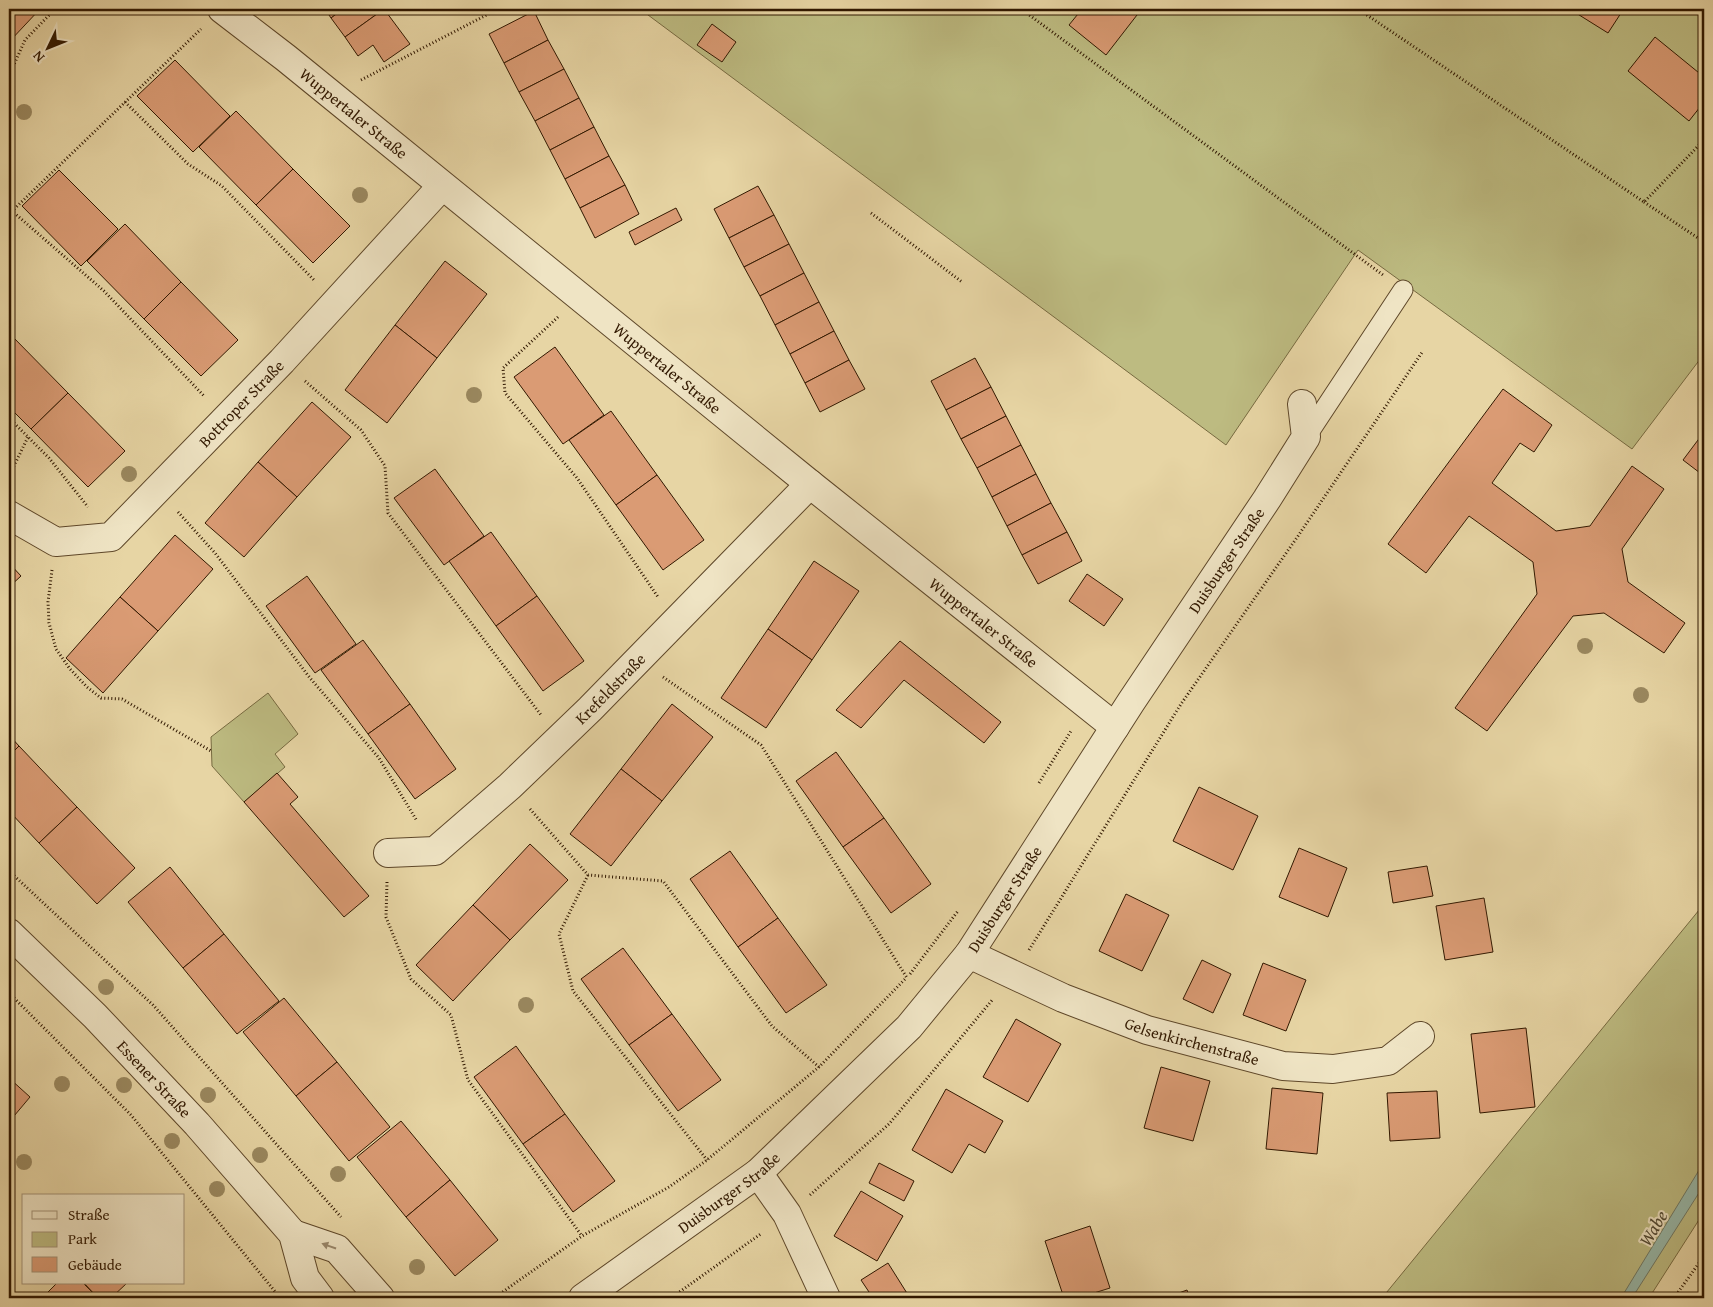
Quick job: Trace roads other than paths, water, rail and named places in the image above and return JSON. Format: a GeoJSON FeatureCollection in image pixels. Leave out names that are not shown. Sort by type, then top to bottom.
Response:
{"type":"FeatureCollection","features":[{"type":"Feature","properties":{"kind":"street","name":"Wuppertaler Straße"},"geometry":{"type":"LineString","coordinates":[[222,9],[810,484],[1116,727]]}},
{"type":"Feature","properties":{"kind":"street","name":"Bottroper Straße"},"geometry":{"type":"LineString","coordinates":[[9,515],[56,542],[111,537],[282,361],[442,186]]}},
{"type":"Feature","properties":{"kind":"street"},"geometry":{"type":"LineString","coordinates":[[1302,404],[1306,437]]}},
{"type":"Feature","properties":{"kind":"street","name":"Duisburger Straße"},"geometry":{"type":"LineString","coordinates":[[583,1298],[758,1173],[909,1027],[969,954],[1306,437]]}},
{"type":"Feature","properties":{"kind":"street","name":"Krefeldstraße"},"geometry":{"type":"LineString","coordinates":[[388,853],[435,851],[510,786],[638,660],[810,484]]}},
{"type":"Feature","properties":{"kind":"street","name":"Essener Straße"},"geometry":{"type":"LineString","coordinates":[[9,933],[95,1016],[197,1124],[293,1234],[305,1278],[320,1298]]}},
{"type":"Feature","properties":{"kind":"street","name":"Gelsenkirchenstraße"},"geometry":{"type":"LineString","coordinates":[[969,954],[1063,998],[1147,1030],[1283,1066],[1333,1069],[1388,1061],[1420,1036]]}},
{"type":"Feature","properties":{"kind":"street"},"geometry":{"type":"LineString","coordinates":[[758,1173],[787,1214],[826,1298]]}},
{"type":"Feature","properties":{"kind":"street"},"geometry":{"type":"LineString","coordinates":[[293,1234],[337,1249],[380,1298]]}},
{"type":"Feature","properties":{"kind":"lane"},"geometry":{"type":"LineString","coordinates":[[1306,437],[1403,290]]}},
{"type":"Feature","properties":{"kind":"water label","name":"Wabe"},"geometry":{"type":"Point","coordinates":[1653,1228]}}]}
